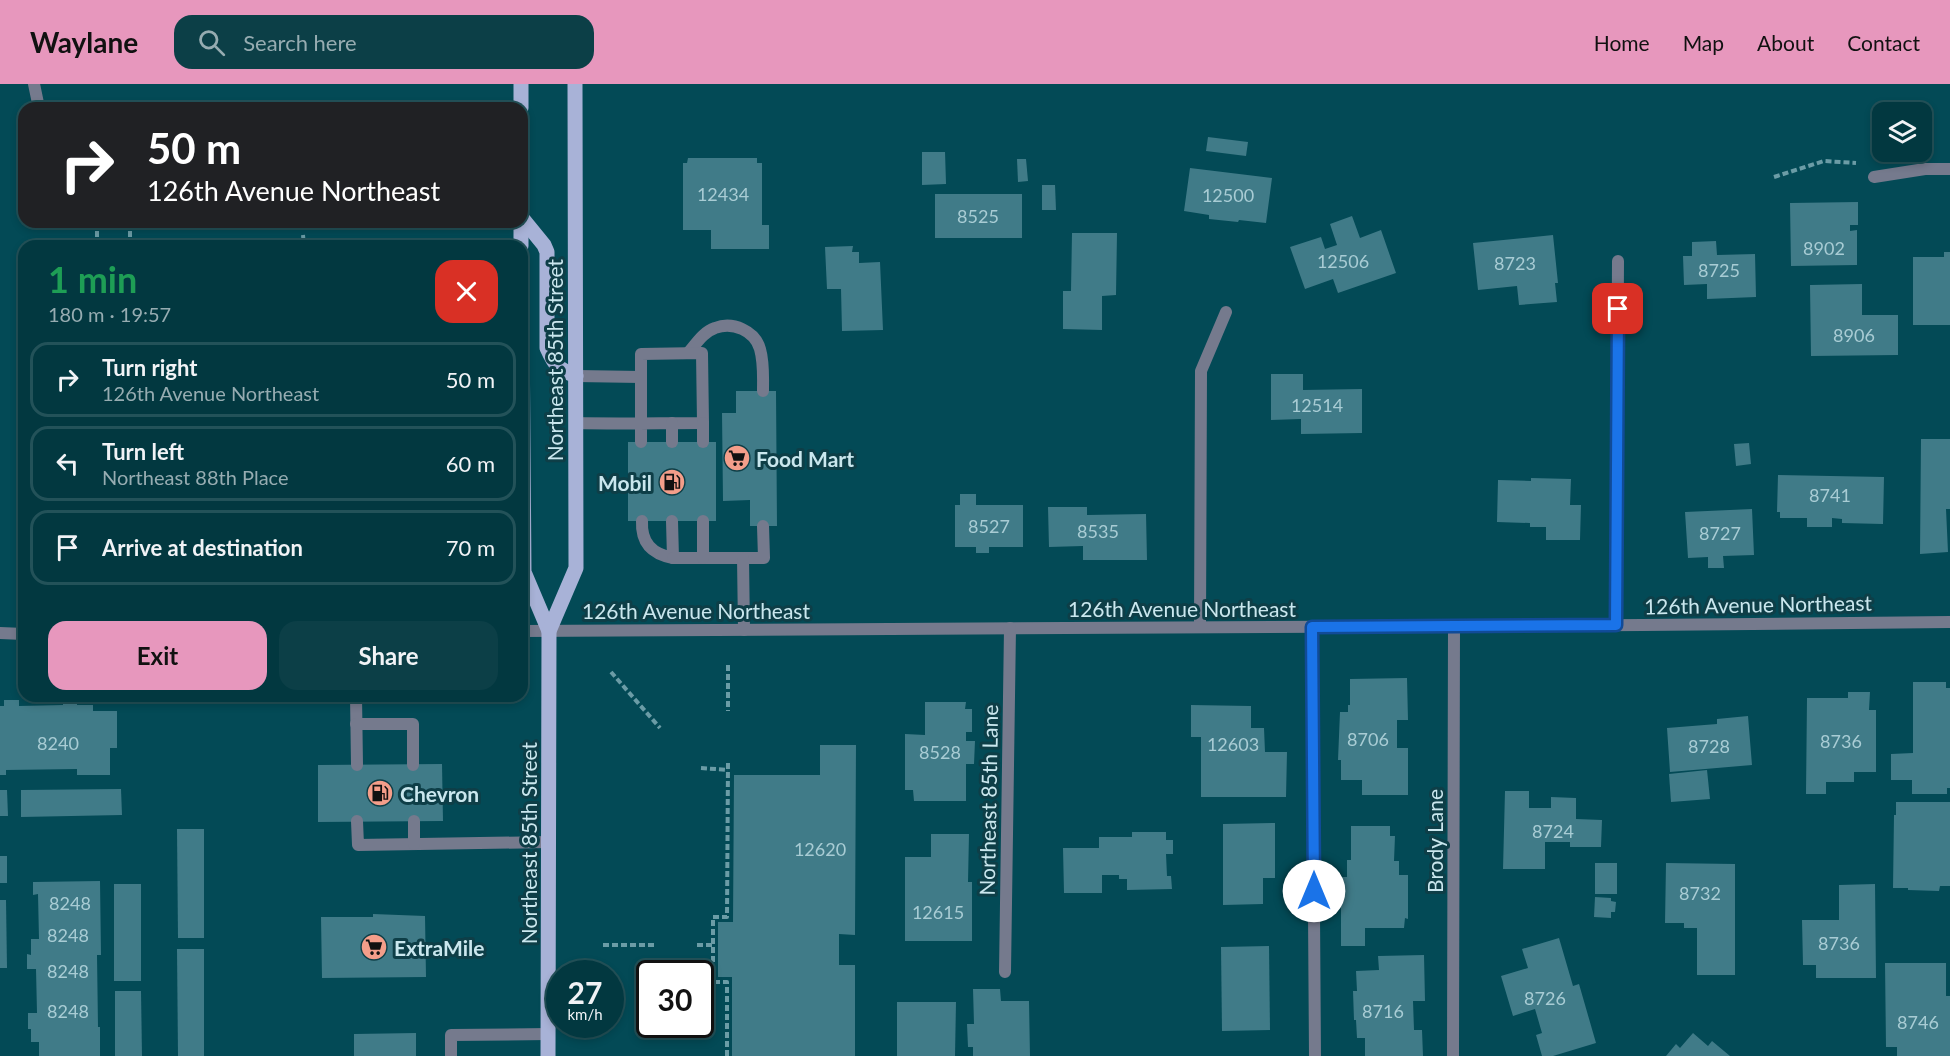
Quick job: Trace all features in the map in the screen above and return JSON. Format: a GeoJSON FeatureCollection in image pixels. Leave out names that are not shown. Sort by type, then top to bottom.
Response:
{"type":"FeatureCollection","features":[{"type":"Feature","properties":{"kind":"main road"},"geometry":{"type":"LineString","coordinates":[[521,84],[521,102]]}},
{"type":"Feature","properties":{"kind":"main road","name":"Northeast 85th Street"},"geometry":{"type":"LineString","coordinates":[[549,631],[576,568],[576,376],[571,85]]}},
{"type":"Feature","properties":{"kind":"main road"},"geometry":{"type":"LineString","coordinates":[[528,227],[544,245],[547,252],[547,348],[553,363],[561,370],[576,376]]}},
{"type":"Feature","properties":{"kind":"main road","name":"Northeast 85th Street"},"geometry":{"type":"LineString","coordinates":[[528,581],[549,631],[549,960]]}},
{"type":"Feature","properties":{"kind":"main road","name":"Northeast 85th Street"},"geometry":{"type":"LineString","coordinates":[[549,1038],[549,1056]]}},
{"type":"Feature","properties":{"kind":"street"},"geometry":{"type":"LineString","coordinates":[[34,84],[38,102]]}},
{"type":"Feature","properties":{"kind":"street"},"geometry":{"type":"LineString","coordinates":[[1874,177],[1925,169],[1950,169]]}},
{"type":"Feature","properties":{"kind":"street"},"geometry":{"type":"LineString","coordinates":[[1616,625],[1618,261]]}},
{"type":"Feature","properties":{"kind":"street"},"geometry":{"type":"LineString","coordinates":[[1200,627],[1201,371],[1226,312]]}},
{"type":"Feature","properties":{"kind":"street"},"geometry":{"type":"LineString","coordinates":[[688,353],[703,336],[714,328],[728,325],[741,328],[752,335],[760,347],[763,360],[763,391]]}},
{"type":"Feature","properties":{"kind":"street"},"geometry":{"type":"LineString","coordinates":[[641,442],[641,354],[702,353],[703,442]]}},
{"type":"Feature","properties":{"kind":"street"},"geometry":{"type":"LineString","coordinates":[[576,376],[641,377]]}},
{"type":"Feature","properties":{"kind":"street"},"geometry":{"type":"LineString","coordinates":[[576,423],[703,423]]}},
{"type":"Feature","properties":{"kind":"street"},"geometry":{"type":"LineString","coordinates":[[672,423],[672,442]]}},
{"type":"Feature","properties":{"kind":"street"},"geometry":{"type":"LineString","coordinates":[[642,521],[644,539],[651,550],[661,556],[672,558],[764,558],[763,526]]}},
{"type":"Feature","properties":{"kind":"street"},"geometry":{"type":"LineString","coordinates":[[672,521],[672,558]]}},
{"type":"Feature","properties":{"kind":"street"},"geometry":{"type":"LineString","coordinates":[[703,521],[703,558]]}},
{"type":"Feature","properties":{"kind":"street"},"geometry":{"type":"LineString","coordinates":[[743,558],[744,630]]}},
{"type":"Feature","properties":{"kind":"street","name":"126th Avenue Northeast"},"geometry":{"type":"LineString","coordinates":[[528,631],[1950,622]]}},
{"type":"Feature","properties":{"kind":"street","name":"Brody Lane"},"geometry":{"type":"LineString","coordinates":[[1453,1056],[1454,626]]}},
{"type":"Feature","properties":{"kind":"street"},"geometry":{"type":"LineString","coordinates":[[1312,627],[1315,1056]]}},
{"type":"Feature","properties":{"kind":"street","name":"Northeast 85th Lane"},"geometry":{"type":"LineString","coordinates":[[1005,972],[1010,628]]}},
{"type":"Feature","properties":{"kind":"street"},"geometry":{"type":"LineString","coordinates":[[0,633],[18,634]]}},
{"type":"Feature","properties":{"kind":"street"},"geometry":{"type":"LineString","coordinates":[[356,702],[357,765]]}},
{"type":"Feature","properties":{"kind":"street"},"geometry":{"type":"LineString","coordinates":[[356,724],[413,724],[413,765]]}},
{"type":"Feature","properties":{"kind":"street"},"geometry":{"type":"LineString","coordinates":[[357,821],[358,844],[549,842]]}},
{"type":"Feature","properties":{"kind":"street"},"geometry":{"type":"LineString","coordinates":[[414,821],[414,844]]}},
{"type":"Feature","properties":{"kind":"street"},"geometry":{"type":"LineString","coordinates":[[451,1056],[451,1035],[546,1034]]}},
{"type":"Feature","properties":{"kind":"path"},"geometry":{"type":"LineString","coordinates":[[1774,177],[1824,161],[1860,163]]}},
{"type":"Feature","properties":{"kind":"path"},"geometry":{"type":"LineString","coordinates":[[303,235],[303,240]]}},
{"type":"Feature","properties":{"kind":"path"},"geometry":{"type":"LineString","coordinates":[[728,665],[728,711]]}},
{"type":"Feature","properties":{"kind":"path"},"geometry":{"type":"LineString","coordinates":[[611,672],[660,728]]}},
{"type":"Feature","properties":{"kind":"path"},"geometry":{"type":"LineString","coordinates":[[727,1056],[727,982],[713,982],[712,945],[713,917],[727,917],[728,763]]}},
{"type":"Feature","properties":{"kind":"path"},"geometry":{"type":"LineString","coordinates":[[701,768],[728,770]]}},
{"type":"Feature","properties":{"kind":"path"},"geometry":{"type":"LineString","coordinates":[[603,945],[656,945]]}},
{"type":"Feature","properties":{"kind":"path"},"geometry":{"type":"LineString","coordinates":[[697,945],[712,945]]}},
{"type":"Feature","properties":{"kind":"building"},"geometry":{"type":"Polygon","coordinates":[[[1208,137],[1248,142],[1246,156],[1206,151],[1208,137]]]}},
{"type":"Feature","properties":{"kind":"building"},"geometry":{"type":"Polygon","coordinates":[[[922,152],[945,152],[946,184],[922,185],[922,152]]]}},
{"type":"Feature","properties":{"kind":"building"},"geometry":{"type":"Polygon","coordinates":[[[688,158],[757,158],[757,163],[762,163],[762,225],[769,225],[769,249],[711,249],[711,230],[683,230],[683,163],[687,163],[688,158]]]}},
{"type":"Feature","properties":{"kind":"building"},"geometry":{"type":"Polygon","coordinates":[[[1017,159],[1026,159],[1028,181],[1018,182],[1017,159]]]}},
{"type":"Feature","properties":{"kind":"building"},"geometry":{"type":"Polygon","coordinates":[[[1190,168],[1272,178],[1266,223],[1209,219],[1209,215],[1184,211],[1190,168]]]}},
{"type":"Feature","properties":{"kind":"building"},"geometry":{"type":"Polygon","coordinates":[[[1042,185],[1055,185],[1056,210],[1042,210],[1042,185]]]}},
{"type":"Feature","properties":{"kind":"building"},"geometry":{"type":"Polygon","coordinates":[[[935,194],[1022,194],[1022,238],[935,238],[935,194]]]}},
{"type":"Feature","properties":{"kind":"building"},"geometry":{"type":"Polygon","coordinates":[[[1858,202],[1858,225],[1850,225],[1850,231],[1857,230],[1857,265],[1791,266],[1790,203],[1858,202]]]}},
{"type":"Feature","properties":{"kind":"building"},"geometry":{"type":"Polygon","coordinates":[[[1352,216],[1360,238],[1381,230],[1396,273],[1338,293],[1333,279],[1305,289],[1290,247],[1321,237],[1325,249],[1337,245],[1330,224],[1352,216]]]}},
{"type":"Feature","properties":{"kind":"building"},"geometry":{"type":"Polygon","coordinates":[[[1072,233],[1117,233],[1116,295],[1102,296],[1102,330],[1063,329],[1063,291],[1071,291],[1072,233]]]}},
{"type":"Feature","properties":{"kind":"building"},"geometry":{"type":"Polygon","coordinates":[[[1553,235],[1558,283],[1555,283],[1557,302],[1519,305],[1517,286],[1478,290],[1473,243],[1553,235]]]}},
{"type":"Feature","properties":{"kind":"building"},"geometry":{"type":"Polygon","coordinates":[[[1716,241],[1717,255],[1755,254],[1756,297],[1707,299],[1707,284],[1684,285],[1683,256],[1692,256],[1692,242],[1716,241]]]}},
{"type":"Feature","properties":{"kind":"building"},"geometry":{"type":"Polygon","coordinates":[[[853,246],[852,252],[859,252],[859,263],[880,262],[883,330],[842,331],[841,289],[827,289],[825,247],[853,246]]]}},
{"type":"Feature","properties":{"kind":"building"},"geometry":{"type":"Polygon","coordinates":[[[1944,252],[1950,252],[1950,325],[1913,325],[1913,257],[1944,257],[1944,252]]]}},
{"type":"Feature","properties":{"kind":"building"},"geometry":{"type":"Polygon","coordinates":[[[1862,284],[1862,315],[1898,315],[1898,355],[1811,356],[1810,285],[1862,284]]]}},
{"type":"Feature","properties":{"kind":"building"},"geometry":{"type":"Polygon","coordinates":[[[1271,374],[1303,374],[1303,390],[1362,389],[1362,433],[1301,434],[1301,419],[1271,420],[1271,374]]]}},
{"type":"Feature","properties":{"kind":"building"},"geometry":{"type":"Polygon","coordinates":[[[736,391],[776,391],[777,526],[750,526],[750,500],[723,501],[722,413],[736,413],[736,391]]]}},
{"type":"Feature","properties":{"kind":"building"},"geometry":{"type":"Polygon","coordinates":[[[1921,439],[1950,439],[1950,509],[1946,509],[1948,552],[1920,554],[1921,439]]]}},
{"type":"Feature","properties":{"kind":"building","name":"Mobil"},"geometry":{"type":"Polygon","coordinates":[[[628,442],[716,442],[716,521],[628,521],[628,442]]]}},
{"type":"Feature","properties":{"kind":"building"},"geometry":{"type":"Polygon","coordinates":[[[1749,443],[1751,464],[1736,466],[1734,444],[1749,443]]]}},
{"type":"Feature","properties":{"kind":"building"},"geometry":{"type":"Polygon","coordinates":[[[1778,475],[1884,477],[1883,524],[1842,523],[1842,519],[1832,518],[1832,527],[1807,527],[1807,518],[1780,518],[1780,512],[1777,512],[1778,475]]]}},
{"type":"Feature","properties":{"kind":"building"},"geometry":{"type":"Polygon","coordinates":[[[1531,478],[1571,479],[1570,505],[1581,505],[1580,540],[1546,540],[1546,527],[1530,527],[1530,523],[1497,522],[1498,480],[1531,481],[1531,478]]]}},
{"type":"Feature","properties":{"kind":"building"},"geometry":{"type":"Polygon","coordinates":[[[960,494],[976,494],[976,505],[1023,505],[1023,547],[989,547],[989,553],[976,553],[976,547],[955,547],[955,505],[960,505],[960,494]]]}},
{"type":"Feature","properties":{"kind":"building"},"geometry":{"type":"Polygon","coordinates":[[[1048,507],[1087,507],[1087,515],[1146,514],[1147,560],[1083,560],[1083,546],[1049,547],[1048,507]]]}},
{"type":"Feature","properties":{"kind":"building"},"geometry":{"type":"Polygon","coordinates":[[[1752,509],[1754,555],[1723,556],[1724,568],[1708,568],[1708,557],[1688,558],[1685,512],[1752,509]]]}},
{"type":"Feature","properties":{"kind":"building"},"geometry":{"type":"Polygon","coordinates":[[[1407,678],[1408,720],[1397,720],[1397,748],[1408,748],[1408,795],[1362,795],[1362,780],[1341,780],[1341,760],[1338,760],[1340,712],[1348,712],[1350,679],[1407,678]]]}},
{"type":"Feature","properties":{"kind":"building"},"geometry":{"type":"Polygon","coordinates":[[[1913,682],[1946,682],[1946,688],[1950,688],[1950,788],[1947,788],[1947,794],[1912,794],[1912,780],[1891,780],[1891,754],[1913,753],[1913,682]]]}},
{"type":"Feature","properties":{"kind":"building"},"geometry":{"type":"Polygon","coordinates":[[[1848,692],[1870,692],[1869,710],[1876,710],[1876,772],[1854,772],[1854,782],[1826,782],[1826,794],[1806,794],[1807,698],[1848,698],[1848,692]]]}},
{"type":"Feature","properties":{"kind":"building"},"geometry":{"type":"Polygon","coordinates":[[[4,700],[18,700],[19,706],[63,705],[63,702],[77,702],[77,705],[93,705],[93,711],[117,711],[117,748],[110,748],[110,775],[77,775],[77,769],[6,770],[6,775],[0,775],[0,706],[4,706],[4,700]]]}},
{"type":"Feature","properties":{"kind":"building"},"geometry":{"type":"Polygon","coordinates":[[[925,702],[966,702],[965,709],[972,709],[972,732],[966,732],[966,741],[975,741],[974,764],[966,764],[966,801],[914,801],[913,790],[905,790],[905,734],[925,735],[925,702]]]}},
{"type":"Feature","properties":{"kind":"building"},"geometry":{"type":"Polygon","coordinates":[[[1191,705],[1251,706],[1251,728],[1264,728],[1265,752],[1287,752],[1286,797],[1201,797],[1201,737],[1191,737],[1191,705]]]}},
{"type":"Feature","properties":{"kind":"building"},"geometry":{"type":"Polygon","coordinates":[[[1748,716],[1752,765],[1670,772],[1667,728],[1717,724],[1717,719],[1748,716]]]}},
{"type":"Feature","properties":{"kind":"building"},"geometry":{"type":"Polygon","coordinates":[[[820,745],[856,745],[855,935],[839,934],[839,965],[855,965],[855,1056],[732,1056],[732,977],[718,977],[718,922],[733,922],[734,775],[820,775],[820,745]]]}},
{"type":"Feature","properties":{"kind":"building","name":"Chevron"},"geometry":{"type":"Polygon","coordinates":[[[442,764],[443,821],[318,822],[318,765],[442,764]]]}},
{"type":"Feature","properties":{"kind":"building"},"geometry":{"type":"Polygon","coordinates":[[[1707,770],[1710,799],[1671,802],[1669,774],[1707,770]]]}},
{"type":"Feature","properties":{"kind":"building"},"geometry":{"type":"Polygon","coordinates":[[[121,789],[122,815],[21,817],[21,790],[121,789]]]}},
{"type":"Feature","properties":{"kind":"building"},"geometry":{"type":"Polygon","coordinates":[[[0,790],[7,790],[8,816],[0,816],[0,790]]]}},
{"type":"Feature","properties":{"kind":"building"},"geometry":{"type":"Polygon","coordinates":[[[1505,791],[1529,791],[1529,808],[1551,808],[1551,797],[1576,798],[1576,819],[1602,820],[1601,847],[1570,847],[1570,842],[1545,842],[1545,869],[1503,869],[1505,791]]]}},
{"type":"Feature","properties":{"kind":"building"},"geometry":{"type":"Polygon","coordinates":[[[1896,802],[1950,802],[1950,886],[1940,886],[1939,891],[1893,888],[1896,802]]]}},
{"type":"Feature","properties":{"kind":"building"},"geometry":{"type":"Polygon","coordinates":[[[1275,823],[1275,878],[1263,878],[1263,904],[1223,905],[1223,824],[1275,823]]]}},
{"type":"Feature","properties":{"kind":"building"},"geometry":{"type":"Polygon","coordinates":[[[1351,826],[1390,826],[1390,836],[1395,836],[1394,861],[1399,861],[1399,875],[1408,875],[1408,919],[1405,918],[1404,928],[1365,928],[1365,946],[1341,946],[1341,904],[1338,904],[1338,877],[1347,877],[1347,860],[1351,860],[1351,826]]]}},
{"type":"Feature","properties":{"kind":"building"},"geometry":{"type":"Polygon","coordinates":[[[177,829],[204,829],[204,938],[178,938],[177,829]]]}},
{"type":"Feature","properties":{"kind":"building"},"geometry":{"type":"Polygon","coordinates":[[[1132,832],[1166,832],[1166,840],[1173,840],[1173,854],[1166,854],[1167,876],[1171,876],[1172,889],[1127,890],[1127,879],[1119,879],[1119,875],[1102,875],[1102,893],[1064,893],[1063,848],[1099,848],[1099,837],[1132,837],[1132,832]]]}},
{"type":"Feature","properties":{"kind":"building"},"geometry":{"type":"Polygon","coordinates":[[[931,834],[969,834],[968,882],[972,882],[972,941],[905,941],[905,857],[931,857],[931,834]]]}},
{"type":"Feature","properties":{"kind":"building"},"geometry":{"type":"Polygon","coordinates":[[[0,856],[7,856],[7,883],[0,883],[0,856]]]}},
{"type":"Feature","properties":{"kind":"building"},"geometry":{"type":"Polygon","coordinates":[[[1595,863],[1617,863],[1617,894],[1595,894],[1595,863]]]}},
{"type":"Feature","properties":{"kind":"building"},"geometry":{"type":"Polygon","coordinates":[[[1666,863],[1735,864],[1735,975],[1697,975],[1697,928],[1684,928],[1684,923],[1665,923],[1666,863]]]}},
{"type":"Feature","properties":{"kind":"building"},"geometry":{"type":"Polygon","coordinates":[[[100,881],[101,955],[97,955],[100,1056],[39,1056],[39,1042],[31,1042],[31,1029],[28,1029],[28,1013],[37,1013],[36,969],[27,969],[27,954],[31,955],[31,939],[39,939],[38,894],[33,895],[33,882],[100,881]]]}},
{"type":"Feature","properties":{"kind":"building"},"geometry":{"type":"Polygon","coordinates":[[[114,884],[141,884],[141,981],[114,981],[114,884]]]}},
{"type":"Feature","properties":{"kind":"building"},"geometry":{"type":"Polygon","coordinates":[[[1875,884],[1876,978],[1816,978],[1816,965],[1803,965],[1802,920],[1839,920],[1839,885],[1875,884]]]}},
{"type":"Feature","properties":{"kind":"building"},"geometry":{"type":"Polygon","coordinates":[[[1595,897],[1611,898],[1611,901],[1616,902],[1615,912],[1611,912],[1611,918],[1594,917],[1595,897]]]}},
{"type":"Feature","properties":{"kind":"building"},"geometry":{"type":"Polygon","coordinates":[[[0,900],[6,900],[7,968],[0,968],[0,900]]]}},
{"type":"Feature","properties":{"kind":"building","name":"ExtraMile"},"geometry":{"type":"Polygon","coordinates":[[[373,914],[425,916],[426,977],[322,978],[321,917],[373,917],[373,914]]]}},
{"type":"Feature","properties":{"kind":"building"},"geometry":{"type":"Polygon","coordinates":[[[1559,938],[1573,986],[1579,984],[1596,1043],[1553,1056],[1542,1056],[1536,1035],[1542,1033],[1535,1009],[1513,1016],[1501,976],[1528,968],[1522,949],[1559,938]]]}},
{"type":"Feature","properties":{"kind":"building"},"geometry":{"type":"Polygon","coordinates":[[[1269,946],[1270,1030],[1222,1031],[1221,947],[1269,946]]]}},
{"type":"Feature","properties":{"kind":"building"},"geometry":{"type":"Polygon","coordinates":[[[177,949],[204,949],[204,1056],[178,1056],[177,949]]]}},
{"type":"Feature","properties":{"kind":"building"},"geometry":{"type":"Polygon","coordinates":[[[1424,955],[1425,1001],[1413,1001],[1414,1030],[1422,1030],[1423,1056],[1365,1056],[1365,1038],[1357,1038],[1356,1020],[1354,1020],[1353,991],[1357,991],[1356,971],[1379,970],[1378,956],[1424,955]]]}},
{"type":"Feature","properties":{"kind":"building"},"geometry":{"type":"Polygon","coordinates":[[[1885,963],[1946,963],[1946,996],[1950,996],[1950,1056],[1897,1056],[1897,1047],[1886,1047],[1885,963]]]}},
{"type":"Feature","properties":{"kind":"building"},"geometry":{"type":"Polygon","coordinates":[[[973,989],[1000,989],[1001,1001],[1029,1001],[1030,1056],[973,1056],[973,1047],[968,1047],[967,1024],[974,1024],[973,989]]]}},
{"type":"Feature","properties":{"kind":"building"},"geometry":{"type":"Polygon","coordinates":[[[115,991],[141,991],[142,1056],[115,1056],[115,991]]]}},
{"type":"Feature","properties":{"kind":"building"},"geometry":{"type":"Polygon","coordinates":[[[897,1002],[956,1002],[955,1056],[897,1056],[897,1002]]]}},
{"type":"Feature","properties":{"kind":"building"},"geometry":{"type":"Polygon","coordinates":[[[416,1033],[416,1056],[354,1056],[354,1034],[416,1033]]]}},
{"type":"Feature","properties":{"kind":"building"},"geometry":{"type":"Polygon","coordinates":[[[1693,1033],[1708,1046],[1712,1041],[1730,1056],[1666,1056],[1676,1044],[1680,1048],[1693,1033]]]}},
{"type":"Feature","properties":{"kind":"place","name":"Food Mart"},"geometry":{"type":"Point","coordinates":[737,458]}},
{"type":"Feature","properties":{"kind":"place","name":"Mobil"},"geometry":{"type":"Point","coordinates":[672,482]}},
{"type":"Feature","properties":{"kind":"place","name":"Chevron"},"geometry":{"type":"Point","coordinates":[380,793]}},
{"type":"Feature","properties":{"kind":"place","name":"ExtraMile"},"geometry":{"type":"Point","coordinates":[374,947]}},
{"type":"Feature","properties":{"kind":"route"},"geometry":{"type":"LineString","coordinates":[[1314,891],[1312,627],[1616,625],[1618,309]]}}]}
